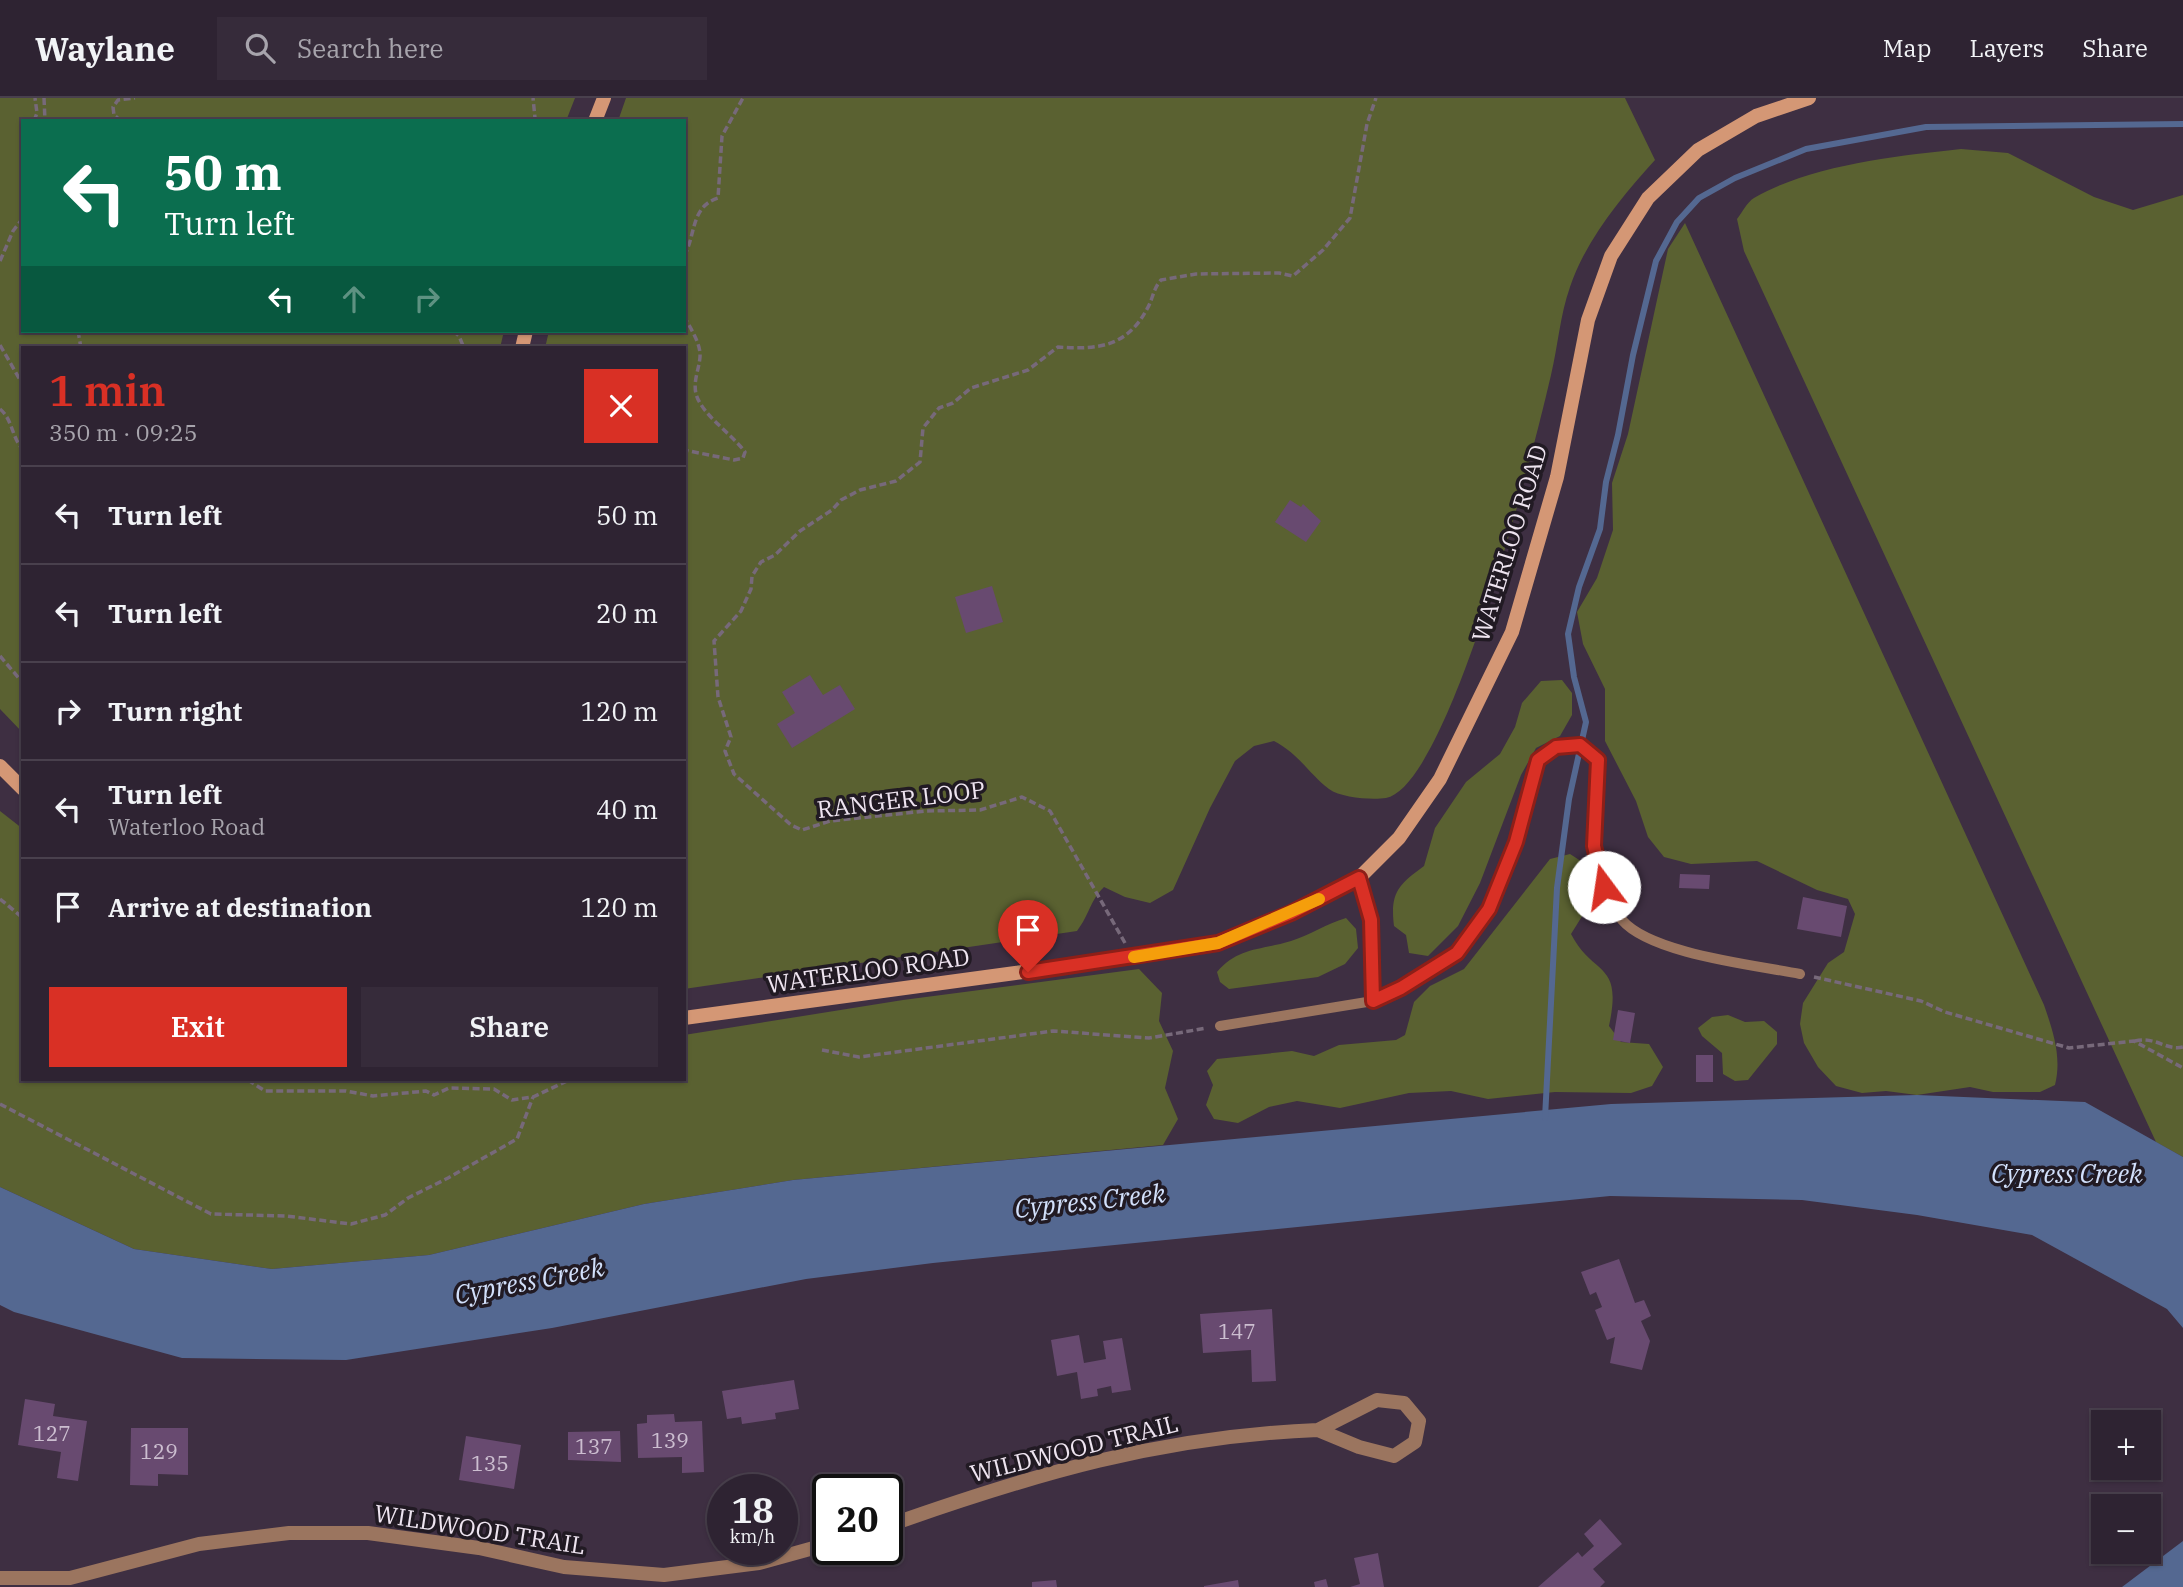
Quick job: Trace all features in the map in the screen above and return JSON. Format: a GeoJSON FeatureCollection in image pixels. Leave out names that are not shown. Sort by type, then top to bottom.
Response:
{"type":"FeatureCollection","features":[{"type":"Feature","properties":{"kind":"street"},"geometry":{"type":"LineString","coordinates":[[596,119],[604,98]]}},
{"type":"Feature","properties":{"kind":"street","name":"WATERLOO ROAD"},"geometry":{"type":"LineString","coordinates":[[686,1018],[1218,943],[1291,913],[1359,878],[1399,838],[1440,779],[1512,632],[1557,477],[1588,320],[1611,256],[1648,198],[1698,150],[1756,116],[1809,98]]}},
{"type":"Feature","properties":{"kind":"street"},"geometry":{"type":"LineString","coordinates":[[0,766],[21,787]]}},
{"type":"Feature","properties":{"kind":"street"},"geometry":{"type":"LineString","coordinates":[[1377,1400],[1404,1403],[1419,1421],[1415,1442],[1394,1456],[1359,1447],[1318,1430],[1377,1400]]}},
{"type":"Feature","properties":{"kind":"street","name":"WILDWOOD TRAIL"},"geometry":{"type":"LineString","coordinates":[[903,1520],[1015,1481],[1143,1448],[1255,1432],[1318,1430]]}},
{"type":"Feature","properties":{"kind":"street","name":"WILDWOOD TRAIL"},"geometry":{"type":"LineString","coordinates":[[0,1578],[70,1577],[199,1544],[289,1533],[368,1533],[479,1548],[564,1567],[664,1575],[759,1563],[812,1548]]}},
{"type":"Feature","properties":{"kind":"lane"},"geometry":{"type":"LineString","coordinates":[[1220,1026],[1373,1001],[1401,988],[1457,953],[1494,898],[1516,842],[1538,760],[1556,747],[1580,745],[1598,760],[1594,846],[1604,887],[1622,920],[1648,940],[1684,951],[1800,974]]}},
{"type":"Feature","properties":{"kind":"lane"},"geometry":{"type":"LineString","coordinates":[[1359,878],[1371,920],[1373,1001]]}},
{"type":"Feature","properties":{"kind":"path"},"geometry":{"type":"LineString","coordinates":[[35,98],[37,113],[35,119]]}},
{"type":"Feature","properties":{"kind":"path"},"geometry":{"type":"LineString","coordinates":[[44,98],[45,119]]}},
{"type":"Feature","properties":{"kind":"path"},"geometry":{"type":"LineString","coordinates":[[111,98],[116,102]]}},
{"type":"Feature","properties":{"kind":"path"},"geometry":{"type":"LineString","coordinates":[[116,102],[135,98]]}},
{"type":"Feature","properties":{"kind":"path"},"geometry":{"type":"LineString","coordinates":[[533,98],[534,119]]}},
{"type":"Feature","properties":{"kind":"path"},"geometry":{"type":"LineString","coordinates":[[686,248],[692,225],[701,210],[710,201],[718,198],[722,136],[743,98]]}},
{"type":"Feature","properties":{"kind":"path","name":"RANGER LOOP"},"geometry":{"type":"LineString","coordinates":[[1133,957],[1050,811],[1022,797],[980,810],[926,811],[830,821],[802,830],[791,825],[734,774],[724,751],[731,737],[718,697],[714,641],[741,611],[751,589],[752,576],[761,562],[775,555],[800,531],[832,510],[841,500],[860,490],[896,481],[920,462],[923,428],[939,408],[953,402],[971,388],[1028,370],[1058,347],[1108,347],[1139,323],[1161,279],[1196,274],[1279,273],[1293,276],[1304,269],[1350,218],[1367,124],[1376,98]]}},
{"type":"Feature","properties":{"kind":"path"},"geometry":{"type":"LineString","coordinates":[[116,102],[114,115],[119,119]]}},
{"type":"Feature","properties":{"kind":"path"},"geometry":{"type":"LineString","coordinates":[[0,261],[13,231],[21,221]]}},
{"type":"Feature","properties":{"kind":"path"},"geometry":{"type":"LineString","coordinates":[[686,321],[700,356],[695,379],[696,396],[710,418],[732,434],[745,452],[743,458],[734,460],[686,450]]}},
{"type":"Feature","properties":{"kind":"path"},"geometry":{"type":"LineString","coordinates":[[0,345],[21,382]]}},
{"type":"Feature","properties":{"kind":"path"},"geometry":{"type":"LineString","coordinates":[[0,409],[11,421],[13,438],[21,448]]}},
{"type":"Feature","properties":{"kind":"path"},"geometry":{"type":"LineString","coordinates":[[0,656],[21,681]]}},
{"type":"Feature","properties":{"kind":"path"},"geometry":{"type":"LineString","coordinates":[[0,899],[21,916]]}},
{"type":"Feature","properties":{"kind":"path"},"geometry":{"type":"LineString","coordinates":[[1800,974],[1921,1001],[1945,1012],[2069,1048],[2150,1037],[2175,1049],[2183,1047]]}},
{"type":"Feature","properties":{"kind":"path"},"geometry":{"type":"LineString","coordinates":[[822,1051],[859,1057],[1053,1031],[1149,1038],[1220,1026]]}},
{"type":"Feature","properties":{"kind":"path"},"geometry":{"type":"LineString","coordinates":[[2134,1041],[2183,1068]]}},
{"type":"Feature","properties":{"kind":"path"},"geometry":{"type":"LineString","coordinates":[[250,1081],[265,1091],[346,1091],[373,1096],[426,1091],[434,1095],[449,1088],[494,1089],[512,1100],[533,1097],[567,1081]]}},
{"type":"Feature","properties":{"kind":"path"},"geometry":{"type":"LineString","coordinates":[[0,1104],[211,1214],[286,1216],[351,1224],[385,1215],[408,1198],[517,1139],[533,1097]]}},
{"type":"Feature","properties":{"kind":"green space"},"geometry":{"type":"Polygon","coordinates":[[[0,98],[575,98],[567,119],[21,119],[21,333],[504,333],[500,346],[21,346],[21,731],[0,709],[0,98]]]}},
{"type":"Feature","properties":{"kind":"green space"},"geometry":{"type":"Polygon","coordinates":[[[626,98],[1625,98],[1655,160],[1606,219],[1585,253],[1570,287],[1528,467],[1487,607],[1437,736],[1411,779],[1386,798],[1349,796],[1329,789],[1290,752],[1274,741],[1254,746],[1235,761],[1210,808],[1173,890],[1150,903],[1125,897],[1104,887],[1077,931],[686,989],[686,346],[545,346],[549,333],[686,333],[686,119],[619,119],[626,98]]]}},
{"type":"Feature","properties":{"kind":"green space"},"geometry":{"type":"Polygon","coordinates":[[[1961,149],[2008,153],[2094,197],[2133,210],[2183,195],[2183,1157],[2156,1142],[1744,251],[1737,219],[1751,200],[1777,187],[1801,177],[1854,164],[1961,149]]]}},
{"type":"Feature","properties":{"kind":"green space"},"geometry":{"type":"Polygon","coordinates":[[[1685,223],[2044,1005],[2058,1064],[2055,1085],[2040,1092],[1993,1092],[1970,1087],[1917,1095],[1886,1091],[1862,1093],[1836,1086],[1818,1067],[1804,1043],[1800,1024],[1803,1003],[1828,963],[1844,952],[1855,914],[1848,899],[1817,890],[1757,861],[1691,864],[1664,857],[1648,837],[1636,801],[1605,741],[1605,689],[1583,644],[1577,612],[1597,578],[1613,530],[1612,483],[1628,434],[1668,249],[1685,223]]]}},
{"type":"Feature","properties":{"kind":"green space"},"geometry":{"type":"Polygon","coordinates":[[[1562,680],[1572,693],[1572,715],[1560,736],[1536,748],[1521,775],[1480,883],[1458,926],[1428,956],[1409,953],[1406,935],[1394,926],[1393,905],[1398,891],[1424,866],[1435,828],[1466,782],[1500,754],[1515,727],[1522,703],[1541,681],[1562,680]]]}},
{"type":"Feature","properties":{"kind":"green space"},"geometry":{"type":"Polygon","coordinates":[[[0,811],[21,827],[21,1081],[686,1081],[686,1035],[903,1000],[1139,969],[1162,993],[1159,1021],[1173,1051],[1165,1088],[1178,1119],[1163,1145],[793,1180],[644,1204],[429,1255],[272,1269],[134,1249],[0,1187],[0,811]]]}},
{"type":"Feature","properties":{"kind":"green space"},"geometry":{"type":"Polygon","coordinates":[[[1570,854],[1587,865],[1591,902],[1571,934],[1580,948],[1609,979],[1612,1005],[1609,1026],[1621,1042],[1649,1044],[1663,1067],[1652,1086],[1631,1093],[1555,1092],[1488,1099],[1451,1091],[1409,1093],[1340,1108],[1297,1101],[1269,1107],[1238,1123],[1214,1119],[1206,1105],[1213,1085],[1207,1071],[1217,1059],[1292,1051],[1314,1056],[1339,1045],[1396,1040],[1405,1035],[1414,1002],[1430,986],[1464,969],[1550,859],[1570,854]]]}},
{"type":"Feature","properties":{"kind":"green space"},"geometry":{"type":"Polygon","coordinates":[[[1346,918],[1356,929],[1358,948],[1345,964],[1318,977],[1229,989],[1220,982],[1217,972],[1233,958],[1251,950],[1298,939],[1346,918]]]}},
{"type":"Feature","properties":{"kind":"green space"},"geometry":{"type":"Polygon","coordinates":[[[1728,1015],[1745,1022],[1764,1021],[1777,1032],[1777,1044],[1748,1080],[1735,1081],[1723,1074],[1722,1053],[1702,1036],[1698,1028],[1712,1017],[1728,1015]]]}},
{"type":"Feature","properties":{"kind":"water","name":"Cypress Creek"},"geometry":{"type":"Polygon","coordinates":[[[1917,1095],[2085,1102],[2183,1157],[2183,1328],[2167,1309],[2032,1235],[1917,1215],[1802,1200],[1610,1196],[933,1263],[806,1279],[552,1328],[346,1360],[182,1358],[14,1312],[0,1305],[0,1187],[134,1249],[272,1269],[429,1255],[644,1204],[793,1180],[1611,1104],[1917,1095]]]}},
{"type":"Feature","properties":{"kind":"water"},"geometry":{"type":"Polygon","coordinates":[[[2183,1541],[2183,1587],[2122,1587],[2152,1564],[2161,1564],[2161,1558],[2183,1541]]]}},
{"type":"Feature","properties":{"kind":"building"},"geometry":{"type":"Polygon","coordinates":[[[1290,500],[1301,507],[1303,504],[1321,521],[1306,542],[1275,522],[1290,500]]]}},
{"type":"Feature","properties":{"kind":"building"},"geometry":{"type":"Polygon","coordinates":[[[992,586],[1003,622],[966,633],[955,597],[992,586]]]}},
{"type":"Feature","properties":{"kind":"building"},"geometry":{"type":"Polygon","coordinates":[[[810,675],[823,695],[840,685],[855,709],[792,748],[777,724],[795,713],[782,692],[810,675]]]}},
{"type":"Feature","properties":{"kind":"building"},"geometry":{"type":"Polygon","coordinates":[[[1680,874],[1710,875],[1709,889],[1679,888],[1680,874]]]}},
{"type":"Feature","properties":{"kind":"building"},"geometry":{"type":"Polygon","coordinates":[[[1803,897],[1847,906],[1841,937],[1797,929],[1803,897]]]}},
{"type":"Feature","properties":{"kind":"building"},"geometry":{"type":"Polygon","coordinates":[[[1618,1010],[1635,1013],[1630,1043],[1613,1040],[1618,1010]]]}},
{"type":"Feature","properties":{"kind":"building"},"geometry":{"type":"Polygon","coordinates":[[[1696,1055],[1713,1055],[1713,1082],[1696,1082],[1696,1055]]]}},
{"type":"Feature","properties":{"kind":"building"},"geometry":{"type":"Polygon","coordinates":[[[1619,1259],[1635,1303],[1644,1300],[1651,1316],[1641,1321],[1650,1341],[1642,1370],[1610,1363],[1615,1337],[1607,1340],[1595,1310],[1602,1307],[1596,1292],[1590,1295],[1581,1272],[1619,1259]]]}},
{"type":"Feature","properties":{"kind":"building"},"geometry":{"type":"Polygon","coordinates":[[[1272,1309],[1276,1381],[1252,1382],[1251,1350],[1203,1353],[1200,1314],[1272,1309]]]}},
{"type":"Feature","properties":{"kind":"building"},"geometry":{"type":"Polygon","coordinates":[[[1079,1335],[1084,1363],[1106,1359],[1103,1341],[1122,1338],[1131,1390],[1112,1393],[1111,1386],[1097,1389],[1098,1396],[1081,1399],[1077,1372],[1057,1376],[1051,1340],[1079,1335]]]}},
{"type":"Feature","properties":{"kind":"building"},"geometry":{"type":"Polygon","coordinates":[[[794,1380],[799,1409],[775,1413],[776,1419],[742,1424],[741,1417],[727,1419],[722,1391],[794,1380]]]}},
{"type":"Feature","properties":{"kind":"building"},"geometry":{"type":"Polygon","coordinates":[[[25,1399],[55,1404],[53,1416],[87,1421],[78,1481],[57,1478],[61,1452],[18,1445],[25,1399]]]}},
{"type":"Feature","properties":{"kind":"building"},"geometry":{"type":"Polygon","coordinates":[[[674,1414],[675,1422],[702,1421],[704,1472],[682,1473],[682,1457],[638,1458],[637,1424],[647,1423],[647,1415],[674,1414]]]}},
{"type":"Feature","properties":{"kind":"building"},"geometry":{"type":"Polygon","coordinates":[[[131,1428],[188,1428],[188,1475],[158,1474],[158,1486],[130,1485],[131,1428]]]}},
{"type":"Feature","properties":{"kind":"building"},"geometry":{"type":"Polygon","coordinates":[[[620,1431],[621,1462],[568,1460],[568,1432],[620,1431]]]}},
{"type":"Feature","properties":{"kind":"building"},"geometry":{"type":"Polygon","coordinates":[[[466,1436],[521,1445],[514,1489],[459,1480],[466,1436]]]}},
{"type":"Feature","properties":{"kind":"building"},"geometry":{"type":"Polygon","coordinates":[[[1600,1519],[1622,1544],[1593,1569],[1605,1582],[1600,1587],[1538,1587],[1578,1552],[1582,1557],[1594,1546],[1584,1534],[1600,1519]]]}},
{"type":"Feature","properties":{"kind":"building"},"geometry":{"type":"Polygon","coordinates":[[[1378,1553],[1384,1587],[1350,1587],[1360,1584],[1354,1558],[1378,1553]]]}},
{"type":"Feature","properties":{"kind":"building"},"geometry":{"type":"Polygon","coordinates":[[[1326,1579],[1328,1587],[1315,1587],[1314,1582],[1326,1579]]]}},
{"type":"Feature","properties":{"kind":"building"},"geometry":{"type":"Polygon","coordinates":[[[1056,1580],[1057,1587],[1032,1587],[1032,1582],[1056,1580]]]}},
{"type":"Feature","properties":{"kind":"building"},"geometry":{"type":"Polygon","coordinates":[[[1238,1580],[1239,1587],[1204,1587],[1204,1586],[1238,1580]]]}},
{"type":"Feature","properties":{"kind":"waterway"},"geometry":{"type":"LineString","coordinates":[[1545,1118],[1557,888],[1569,799],[1586,722],[1574,677],[1568,634],[1579,587],[1600,529],[1606,482],[1656,261],[1677,222],[1699,198],[1735,178],[1806,149],[1926,127],[2183,124]]}},
{"type":"Feature","properties":{"kind":"slow traffic"},"geometry":{"type":"LineString","coordinates":[[1134,957],[1218,943],[1319,899]]}},
{"type":"Feature","properties":{"kind":"route"},"geometry":{"type":"LineString","coordinates":[[1028,972],[1218,943],[1291,913],[1359,878],[1371,920],[1373,1001],[1401,988],[1457,953],[1489,909],[1516,842],[1538,760],[1556,747],[1580,745],[1598,760],[1594,846],[1604,887]]}}]}
